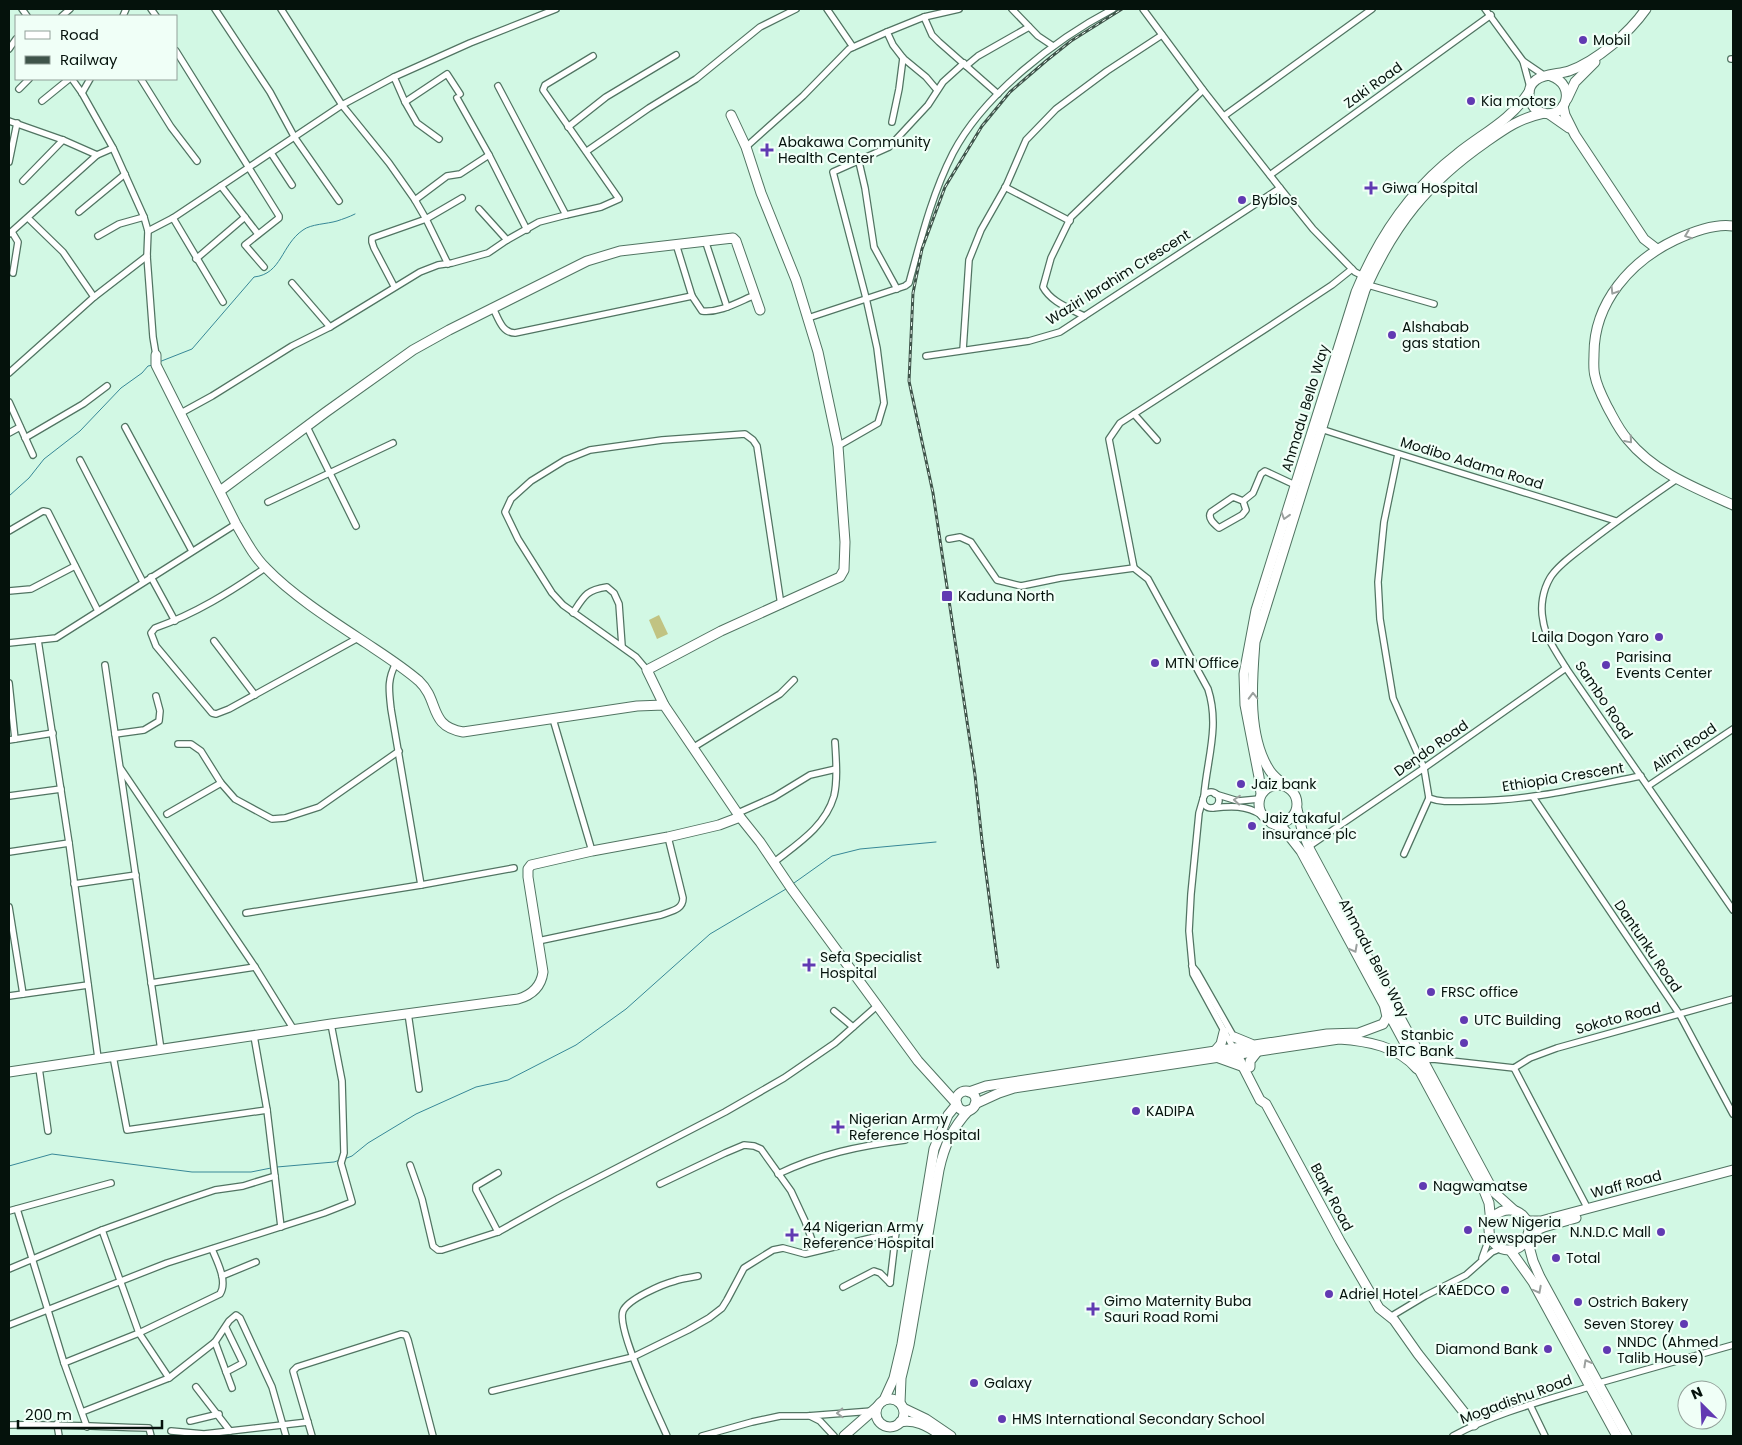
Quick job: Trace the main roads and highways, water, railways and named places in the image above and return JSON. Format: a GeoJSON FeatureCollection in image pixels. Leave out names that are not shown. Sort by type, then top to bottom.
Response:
{"type":"FeatureCollection","features":[{"type":"Feature","properties":{"kind":"waterway"},"geometry":{"type":"LineString","coordinates":[[159,362],[192,349],[254,277],[263,275],[276,265],[290,243],[303,230],[355,214]]}},
{"type":"Feature","properties":{"kind":"waterway"},"geometry":{"type":"LineString","coordinates":[[9,496],[29,478],[44,459],[80,431],[121,388],[142,373],[148,366],[153,365]]}},
{"type":"Feature","properties":{"kind":"waterway"},"geometry":{"type":"LineString","coordinates":[[794,883],[832,856],[860,849],[936,842]]}},
{"type":"Feature","properties":{"kind":"waterway"},"geometry":{"type":"LineString","coordinates":[[344,1159],[352,1156],[368,1143],[416,1114],[476,1087],[508,1080],[576,1045],[626,1009],[710,934],[786,889]]}},
{"type":"Feature","properties":{"kind":"waterway"},"geometry":{"type":"LineString","coordinates":[[9,1166],[52,1154],[192,1172],[251,1172],[271,1168]]}},
{"type":"Feature","properties":{"kind":"waterway"},"geometry":{"type":"LineString","coordinates":[[277,1167],[340,1160]]}},
{"type":"Feature","properties":{"kind":"railway"},"geometry":{"type":"LineString","coordinates":[[998,967],[975,775],[933,493],[909,381],[913,293],[922,249],[945,187],[982,126],[1010,92],[1046,61],[1071,41],[1122,9]]}},
{"type":"Feature","properties":{"kind":"place","name":"Mobil"},"geometry":{"type":"Point","coordinates":[1583,40]}},
{"type":"Feature","properties":{"kind":"place","name":"Kia motors"},"geometry":{"type":"Point","coordinates":[1471,101]}},
{"type":"Feature","properties":{"kind":"place","name":"Abakawa Community Health Center"},"geometry":{"type":"Point","coordinates":[767,150]}},
{"type":"Feature","properties":{"kind":"place","name":"Giwa Hospital"},"geometry":{"type":"Point","coordinates":[1371,188]}},
{"type":"Feature","properties":{"kind":"place","name":"Byblos"},"geometry":{"type":"Point","coordinates":[1242,200]}},
{"type":"Feature","properties":{"kind":"place","name":"Alshabab gas station"},"geometry":{"type":"Point","coordinates":[1392,335]}},
{"type":"Feature","properties":{"kind":"place","name":"Kaduna North"},"geometry":{"type":"Point","coordinates":[947,596]}},
{"type":"Feature","properties":{"kind":"place","name":"Laila Dogon Yaro"},"geometry":{"type":"Point","coordinates":[1659,637]}},
{"type":"Feature","properties":{"kind":"place","name":"MTN Office"},"geometry":{"type":"Point","coordinates":[1155,663]}},
{"type":"Feature","properties":{"kind":"place","name":"Parisina Events Center"},"geometry":{"type":"Point","coordinates":[1606,665]}},
{"type":"Feature","properties":{"kind":"place","name":"Jaiz bank"},"geometry":{"type":"Point","coordinates":[1241,784]}},
{"type":"Feature","properties":{"kind":"place","name":"Jaiz takaful insurance plc"},"geometry":{"type":"Point","coordinates":[1252,826]}},
{"type":"Feature","properties":{"kind":"place","name":"Sefa Specialist Hospital"},"geometry":{"type":"Point","coordinates":[809,965]}},
{"type":"Feature","properties":{"kind":"place","name":"FRSC office"},"geometry":{"type":"Point","coordinates":[1431,992]}},
{"type":"Feature","properties":{"kind":"place","name":"UTC Building"},"geometry":{"type":"Point","coordinates":[1464,1020]}},
{"type":"Feature","properties":{"kind":"place","name":"Stanbic IBTC Bank"},"geometry":{"type":"Point","coordinates":[1464,1043]}},
{"type":"Feature","properties":{"kind":"place","name":"KADIPA"},"geometry":{"type":"Point","coordinates":[1136,1111]}},
{"type":"Feature","properties":{"kind":"place","name":"Nigerian Army Reference Hospital"},"geometry":{"type":"Point","coordinates":[838,1127]}},
{"type":"Feature","properties":{"kind":"place","name":"Nagwamatse"},"geometry":{"type":"Point","coordinates":[1423,1186]}},
{"type":"Feature","properties":{"kind":"place","name":"New Nigeria newspaper"},"geometry":{"type":"Point","coordinates":[1468,1230]}},
{"type":"Feature","properties":{"kind":"place","name":"N.N.D.C Mall"},"geometry":{"type":"Point","coordinates":[1661,1232]}},
{"type":"Feature","properties":{"kind":"place","name":"44 Nigerian Army Reference Hospital"},"geometry":{"type":"Point","coordinates":[792,1235]}},
{"type":"Feature","properties":{"kind":"place","name":"Total"},"geometry":{"type":"Point","coordinates":[1556,1258]}},
{"type":"Feature","properties":{"kind":"place","name":"KAEDCO"},"geometry":{"type":"Point","coordinates":[1505,1290]}},
{"type":"Feature","properties":{"kind":"place","name":"Adriel Hotel"},"geometry":{"type":"Point","coordinates":[1329,1294]}},
{"type":"Feature","properties":{"kind":"place","name":"Ostrich Bakery"},"geometry":{"type":"Point","coordinates":[1578,1302]}},
{"type":"Feature","properties":{"kind":"place","name":"Gimo Maternity Buba Sauri Road Romi"},"geometry":{"type":"Point","coordinates":[1093,1309]}},
{"type":"Feature","properties":{"kind":"place","name":"Seven Storey"},"geometry":{"type":"Point","coordinates":[1684,1324]}},
{"type":"Feature","properties":{"kind":"place","name":"Diamond Bank"},"geometry":{"type":"Point","coordinates":[1548,1349]}},
{"type":"Feature","properties":{"kind":"place","name":"NNDC (Ahmed Talib House)"},"geometry":{"type":"Point","coordinates":[1607,1350]}},
{"type":"Feature","properties":{"kind":"place","name":"Galaxy"},"geometry":{"type":"Point","coordinates":[974,1383]}},
{"type":"Feature","properties":{"kind":"place","name":"HMS International Secondary School"},"geometry":{"type":"Point","coordinates":[1002,1419]}}]}
